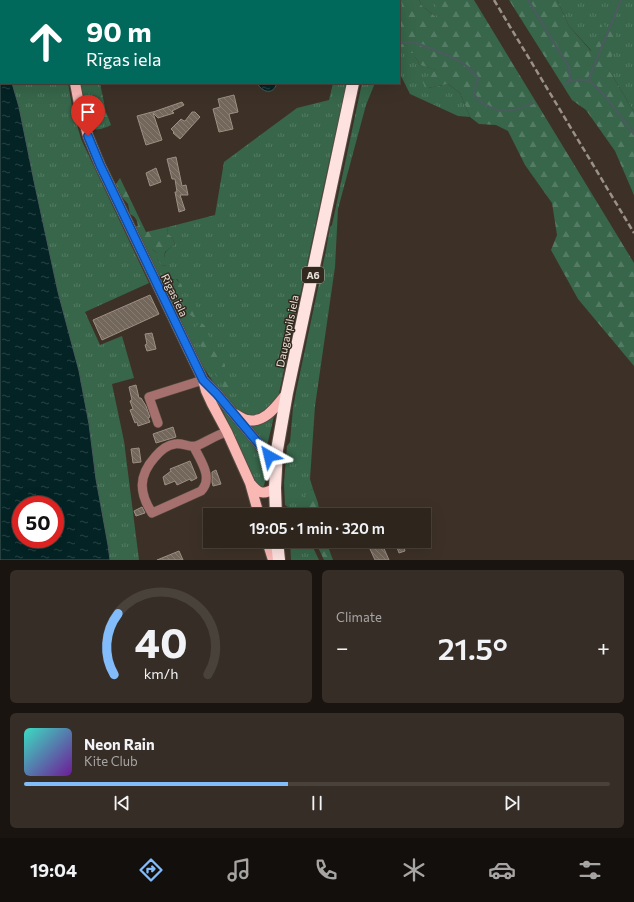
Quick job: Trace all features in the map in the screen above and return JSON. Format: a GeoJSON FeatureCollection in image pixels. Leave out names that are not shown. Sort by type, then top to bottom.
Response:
{"type":"FeatureCollection","features":[{"type":"Feature","properties":{"kind":"highway","name":"Daugavpils iela"},"geometry":{"type":"LineString","coordinates":[[276,508],[275,488],[278,442],[287,393],[353,84]]}},
{"type":"Feature","properties":{"kind":"highway"},"geometry":{"type":"LineString","coordinates":[[278,548],[279,560]]}},
{"type":"Feature","properties":{"kind":"main road","name":"Rīgas iela"},"geometry":{"type":"LineString","coordinates":[[75,84],[88,136],[100,165],[203,380],[209,398],[227,432],[250,483],[257,508]]}},
{"type":"Feature","properties":{"kind":"main road"},"geometry":{"type":"LineString","coordinates":[[203,380],[217,394],[259,444],[276,468]]}},
{"type":"Feature","properties":{"kind":"main road"},"geometry":{"type":"LineString","coordinates":[[233,413],[246,420],[262,418],[271,413],[287,393]]}},
{"type":"Feature","properties":{"kind":"main road"},"geometry":{"type":"LineString","coordinates":[[250,483],[255,489],[262,493],[268,493],[275,488]]}},
{"type":"Feature","properties":{"kind":"main road"},"geometry":{"type":"LineString","coordinates":[[269,548],[273,560]]}},
{"type":"Feature","properties":{"kind":"lane"},"geometry":{"type":"LineString","coordinates":[[158,423],[149,397],[203,380]]}},
{"type":"Feature","properties":{"kind":"lane"},"geometry":{"type":"LineString","coordinates":[[194,447],[207,474],[207,480],[204,487],[201,491],[152,513],[145,501],[142,486],[143,476],[150,463],[160,451],[173,444],[182,444],[194,447],[227,432]]}},
{"type":"Feature","properties":{"kind":"green space"},"geometry":{"type":"Polygon","coordinates":[[[400,0],[401,0],[402,9],[400,10],[400,0]]]}},
{"type":"Feature","properties":{"kind":"green space"},"geometry":{"type":"Polygon","coordinates":[[[401,0],[419,0],[422,6],[436,17],[436,0],[474,0],[634,263],[634,366],[578,299],[551,250],[557,235],[552,203],[525,165],[508,131],[496,125],[479,124],[470,117],[460,93],[448,84],[425,88],[422,80],[436,70],[420,65],[413,53],[400,53],[400,10],[402,9],[401,0]]]}},
{"type":"Feature","properties":{"kind":"green space"},"geometry":{"type":"Polygon","coordinates":[[[419,0],[436,0],[436,17],[422,6],[419,0]]]}},
{"type":"Feature","properties":{"kind":"green space"},"geometry":{"type":"Polygon","coordinates":[[[509,0],[557,0],[569,26],[591,51],[601,23],[616,35],[609,70],[634,112],[634,195],[615,151],[586,110],[572,100],[509,0]]]}},
{"type":"Feature","properties":{"kind":"green space"},"geometry":{"type":"Polygon","coordinates":[[[557,0],[634,0],[634,112],[609,70],[569,26],[557,0]]]}},
{"type":"Feature","properties":{"kind":"green space"},"geometry":{"type":"Polygon","coordinates":[[[400,53],[413,53],[420,65],[437,70],[428,88],[448,84],[460,93],[470,117],[458,116],[410,94],[401,76],[400,53]]]}},
{"type":"Feature","properties":{"kind":"green space"},"geometry":{"type":"Polygon","coordinates":[[[12,84],[68,84],[72,106],[81,139],[149,283],[85,312],[100,345],[122,336],[134,378],[112,384],[124,441],[139,560],[110,560],[96,479],[89,424],[79,371],[58,292],[19,107],[12,84]]]}},
{"type":"Feature","properties":{"kind":"green space"},"geometry":{"type":"Polygon","coordinates":[[[80,84],[100,84],[102,93],[99,98],[92,103],[96,107],[107,127],[100,129],[92,128],[84,108],[80,84]]]}},
{"type":"Feature","properties":{"kind":"green space"},"geometry":{"type":"Polygon","coordinates":[[[333,84],[347,84],[278,398],[259,417],[240,414],[218,389],[197,358],[168,297],[176,300],[181,292],[181,286],[177,279],[171,279],[162,275],[159,278],[145,247],[146,249],[152,249],[157,253],[157,259],[161,265],[166,266],[164,255],[175,244],[172,237],[167,233],[168,227],[215,215],[224,162],[297,108],[329,100],[333,84]]]}},
{"type":"Feature","properties":{"kind":"green space"},"geometry":{"type":"Polygon","coordinates":[[[362,84],[375,84],[366,105],[338,209],[335,267],[315,406],[310,479],[313,489],[310,490],[307,508],[289,508],[285,505],[284,483],[287,446],[290,442],[293,408],[330,227],[332,225],[362,84]]]}},
{"type":"Feature","properties":{"kind":"green space"},"geometry":{"type":"Polygon","coordinates":[[[102,93],[106,112],[111,125],[107,127],[105,123],[98,126],[92,113],[96,107],[92,103],[99,98],[102,93]]]}},
{"type":"Feature","properties":{"kind":"green space"},"geometry":{"type":"Polygon","coordinates":[[[120,178],[146,232],[168,227],[167,233],[172,237],[175,244],[165,252],[164,257],[168,260],[166,266],[161,265],[157,259],[157,253],[152,249],[146,249],[135,227],[138,226],[137,220],[130,214],[128,204],[121,196],[116,184],[120,178]]]}},
{"type":"Feature","properties":{"kind":"green space"},"geometry":{"type":"Polygon","coordinates":[[[164,274],[172,280],[175,278],[182,285],[182,293],[176,300],[167,295],[159,278],[164,274]]]}},
{"type":"Feature","properties":{"kind":"green space"},"geometry":{"type":"Polygon","coordinates":[[[188,298],[196,301],[201,317],[194,319],[190,315],[187,318],[180,315],[181,311],[179,302],[181,299],[188,298]]]}},
{"type":"Feature","properties":{"kind":"green space"},"geometry":{"type":"Polygon","coordinates":[[[199,323],[202,323],[205,326],[210,338],[216,344],[216,350],[221,356],[217,360],[225,364],[225,368],[229,376],[228,381],[230,388],[227,390],[223,387],[215,374],[216,369],[213,367],[208,367],[203,358],[204,354],[202,347],[199,344],[201,339],[196,337],[198,334],[196,327],[199,323]]]}},
{"type":"Feature","properties":{"kind":"green space"},"geometry":{"type":"Polygon","coordinates":[[[222,406],[262,454],[265,466],[265,480],[263,487],[259,487],[253,479],[221,407],[222,406]]]}},
{"type":"Feature","properties":{"kind":"green space"},"geometry":{"type":"Polygon","coordinates":[[[274,414],[274,416],[267,446],[248,423],[274,414]]]}},
{"type":"Feature","properties":{"kind":"green space"},"geometry":{"type":"Polygon","coordinates":[[[313,489],[319,508],[307,508],[303,498],[310,490],[313,489]]]}},
{"type":"Feature","properties":{"kind":"green space"},"geometry":{"type":"Polygon","coordinates":[[[290,548],[313,548],[319,560],[291,560],[290,548]]]}},
{"type":"Feature","properties":{"kind":"green space"},"geometry":{"type":"Polygon","coordinates":[[[318,548],[329,548],[333,560],[324,560],[318,548]]]}},
{"type":"Feature","properties":{"kind":"water"},"geometry":{"type":"Polygon","coordinates":[[[0,84],[12,84],[19,107],[58,292],[79,371],[110,560],[0,560],[0,84]]]}},
{"type":"Feature","properties":{"kind":"water"},"geometry":{"type":"Polygon","coordinates":[[[258,84],[276,84],[273,90],[270,91],[264,90],[258,84]]]}},
{"type":"Feature","properties":{"kind":"building"},"geometry":{"type":"Polygon","coordinates":[[[234,95],[238,112],[229,114],[233,129],[219,132],[213,109],[220,107],[218,99],[234,95]]]}},
{"type":"Feature","properties":{"kind":"building"},"geometry":{"type":"Polygon","coordinates":[[[182,102],[184,105],[172,111],[174,113],[158,118],[153,113],[162,140],[146,145],[137,116],[182,102]]]}},
{"type":"Feature","properties":{"kind":"building"},"geometry":{"type":"Polygon","coordinates":[[[192,112],[195,112],[200,117],[180,139],[171,129],[181,119],[185,121],[192,112]]]}},
{"type":"Feature","properties":{"kind":"building"},"geometry":{"type":"Polygon","coordinates":[[[176,157],[182,186],[186,185],[188,195],[180,195],[185,210],[179,212],[175,192],[177,192],[175,179],[172,179],[167,159],[176,157]]]}},
{"type":"Feature","properties":{"kind":"building"},"geometry":{"type":"Polygon","coordinates":[[[156,168],[161,182],[150,186],[146,173],[156,168]]]}},
{"type":"Feature","properties":{"kind":"building"},"geometry":{"type":"Polygon","coordinates":[[[150,295],[159,314],[102,340],[93,320],[150,295]]]}},
{"type":"Feature","properties":{"kind":"building"},"geometry":{"type":"Polygon","coordinates":[[[152,333],[156,349],[147,351],[145,345],[147,344],[145,334],[152,333]]]}},
{"type":"Feature","properties":{"kind":"building"},"geometry":{"type":"Polygon","coordinates":[[[136,385],[139,398],[141,398],[146,406],[150,417],[148,418],[150,422],[138,426],[137,422],[135,423],[130,410],[133,409],[130,401],[132,400],[129,387],[136,385]]]}},
{"type":"Feature","properties":{"kind":"building"},"geometry":{"type":"Polygon","coordinates":[[[173,427],[176,437],[156,443],[153,434],[173,427]]]}},
{"type":"Feature","properties":{"kind":"building"},"geometry":{"type":"Polygon","coordinates":[[[139,448],[141,462],[133,463],[131,449],[139,448]]]}},
{"type":"Feature","properties":{"kind":"building"},"geometry":{"type":"Polygon","coordinates":[[[190,461],[197,478],[191,481],[190,479],[177,485],[175,481],[165,485],[163,477],[171,471],[170,469],[190,461]]]}},
{"type":"Feature","properties":{"kind":"building"},"geometry":{"type":"Polygon","coordinates":[[[216,470],[221,484],[213,486],[212,472],[216,470]]]}},
{"type":"Feature","properties":{"kind":"building"},"geometry":{"type":"Polygon","coordinates":[[[142,507],[145,513],[136,516],[134,511],[142,507]]]}},
{"type":"Feature","properties":{"kind":"building"},"geometry":{"type":"Polygon","coordinates":[[[384,548],[389,560],[375,560],[370,549],[384,548]]]}},
{"type":"Feature","properties":{"kind":"building"},"geometry":{"type":"Polygon","coordinates":[[[397,548],[404,548],[405,551],[399,553],[397,548]]]}},
{"type":"Feature","properties":{"kind":"building"},"geometry":{"type":"Polygon","coordinates":[[[179,551],[183,560],[157,560],[179,551]]]}},
{"type":"Feature","properties":{"kind":"waterway"},"geometry":{"type":"LineString","coordinates":[[528,0],[569,67],[569,82]]}},
{"type":"Feature","properties":{"kind":"waterway"},"geometry":{"type":"LineString","coordinates":[[588,81],[621,0]]}},
{"type":"Feature","properties":{"kind":"waterway"},"geometry":{"type":"LineString","coordinates":[[400,43],[416,43],[462,63],[472,71],[478,80],[474,90],[475,96],[481,102],[490,107],[497,110],[509,111],[533,103]]}},
{"type":"Feature","properties":{"kind":"waterway"},"geometry":{"type":"LineString","coordinates":[[564,84],[579,80],[585,80],[593,84],[606,97],[634,134]]}},
{"type":"Feature","properties":{"kind":"railway"},"geometry":{"type":"LineString","coordinates":[[494,0],[634,233]]}},
{"type":"Feature","properties":{"kind":"route"},"geometry":{"type":"LineString","coordinates":[[88,136],[100,165],[203,380],[217,394],[269,456]]}}]}
